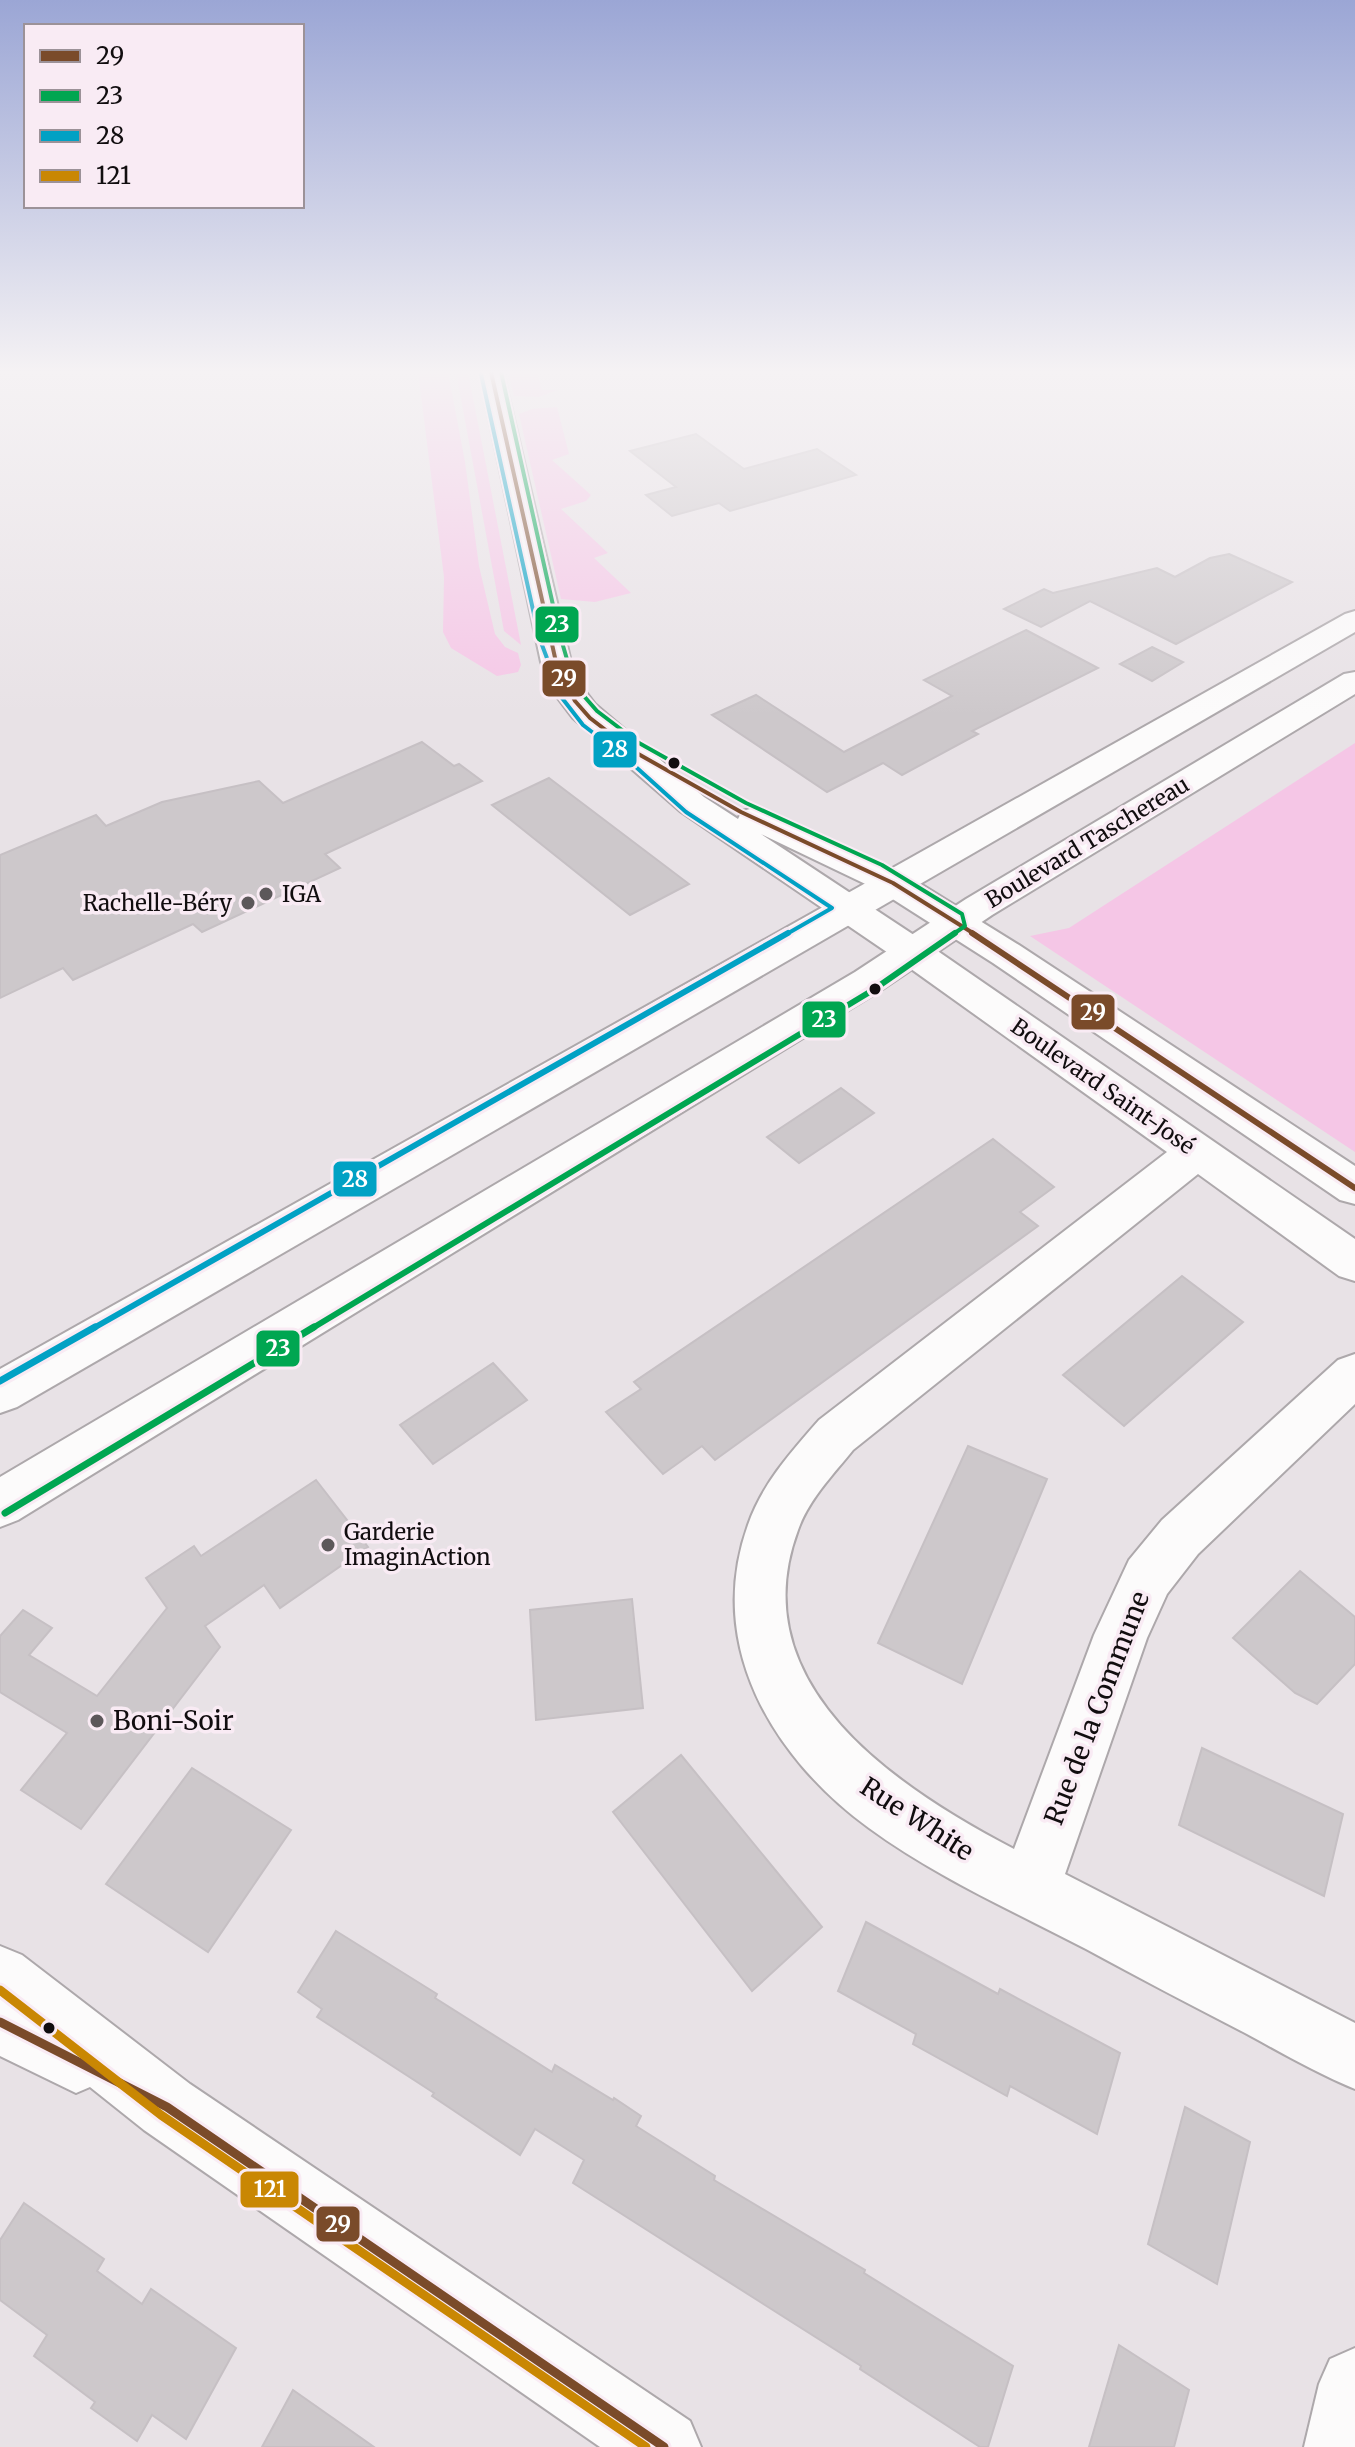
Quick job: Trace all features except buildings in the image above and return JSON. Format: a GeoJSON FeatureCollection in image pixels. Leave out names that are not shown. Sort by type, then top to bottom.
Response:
{"type":"FeatureCollection","features":[{"type":"Feature","properties":{"kind":"street"},"geometry":{"type":"LineString","coordinates":[[516,486],[546,623],[562,677],[575,701],[590,718],[633,751],[741,812],[893,883],[1355,1188]]}},
{"type":"Feature","properties":{"kind":"street"},"geometry":{"type":"LineString","coordinates":[[0,1393],[1355,620]]}},
{"type":"Feature","properties":{"kind":"street","name":"Boulevard Taschereau"},"geometry":{"type":"LineString","coordinates":[[0,1504],[1355,681]]}},
{"type":"Feature","properties":{"kind":"street"},"geometry":{"type":"LineString","coordinates":[[1185,717],[1245,748]]}},
{"type":"Feature","properties":{"kind":"street","name":"Boulevard Saint-José"},"geometry":{"type":"LineString","coordinates":[[633,751],[692,804],[851,909],[1355,1263]]}},
{"type":"Feature","properties":{"kind":"street","name":"Rue White"},"geometry":{"type":"LineString","coordinates":[[1197,1152],[836,1435],[787,1494],[764,1546],[758,1611],[764,1643],[789,1702],[833,1760],[889,1807],[1030,1887],[1355,2057]]}},
{"type":"Feature","properties":{"kind":"street","name":"Rue de la Commune"},"geometry":{"type":"LineString","coordinates":[[1030,1887],[1121,1635],[1148,1577],[1180,1537],[1355,1374]]}},
{"type":"Feature","properties":{"kind":"street"},"geometry":{"type":"LineString","coordinates":[[0,1977],[167,2107],[664,2447]]}},
{"type":"Feature","properties":{"kind":"street"},"geometry":{"type":"LineString","coordinates":[[0,2022],[167,2107]]}},
{"type":"Feature","properties":{"kind":"street"},"geometry":{"type":"LineString","coordinates":[[1341,2447],[1355,2384]]}},
{"type":"Feature","properties":{"kind":"shaded area"},"geometry":{"type":"Polygon","coordinates":[[[432,486],[468,486],[479,566],[495,634],[505,647],[518,653],[521,665],[518,672],[497,676],[451,648],[443,632],[444,577],[432,486]]]}},
{"type":"Feature","properties":{"kind":"shaded area"},"geometry":{"type":"Polygon","coordinates":[[[477,486],[490,486],[521,645],[504,631],[477,486]]]}},
{"type":"Feature","properties":{"kind":"shaded area"},"geometry":{"type":"Polygon","coordinates":[[[535,486],[581,486],[591,495],[586,501],[561,509],[608,553],[594,558],[631,593],[595,602],[561,599],[535,486]]]}},
{"type":"Feature","properties":{"kind":"shaded area"},"geometry":{"type":"Polygon","coordinates":[[[1355,743],[1355,1152],[1030,936],[1069,928],[1355,743]]]}},
{"type":"Feature","properties":{"kind":"transit line","name":"28"},"geometry":{"type":"LineString","coordinates":[[0,1381],[832,908],[686,812],[627,759],[583,725],[562,698],[539,637],[506,486]]}},
{"type":"Feature","properties":{"kind":"transit line","name":"29"},"geometry":{"type":"LineString","coordinates":[[517,486],[556,662],[575,701],[590,718],[633,751],[741,812],[893,883],[1006,954],[1355,1188]]}},
{"type":"Feature","properties":{"kind":"transit line","name":"23"},"geometry":{"type":"LineString","coordinates":[[5,1513],[873,990],[965,926],[962,914],[882,865],[746,803],[639,743],[597,711],[583,695],[571,673],[526,486]]}},
{"type":"Feature","properties":{"kind":"transit line","name":"121"},"geometry":{"type":"LineString","coordinates":[[0,1990],[161,2115],[646,2447]]}},
{"type":"Feature","properties":{"kind":"transit line","name":"29"},"geometry":{"type":"LineString","coordinates":[[0,2022],[167,2107],[664,2447]]}},
{"type":"Feature","properties":{"kind":"place","name":"IGA"},"geometry":{"type":"Point","coordinates":[266,894]}},
{"type":"Feature","properties":{"kind":"place","name":"Rachelle-Béry"},"geometry":{"type":"Point","coordinates":[248,903]}},
{"type":"Feature","properties":{"kind":"place","name":"Garderie ImaginAction"},"geometry":{"type":"Point","coordinates":[328,1545]}},
{"type":"Feature","properties":{"kind":"place","name":"Boni-Soir"},"geometry":{"type":"Point","coordinates":[97,1721]}}]}
